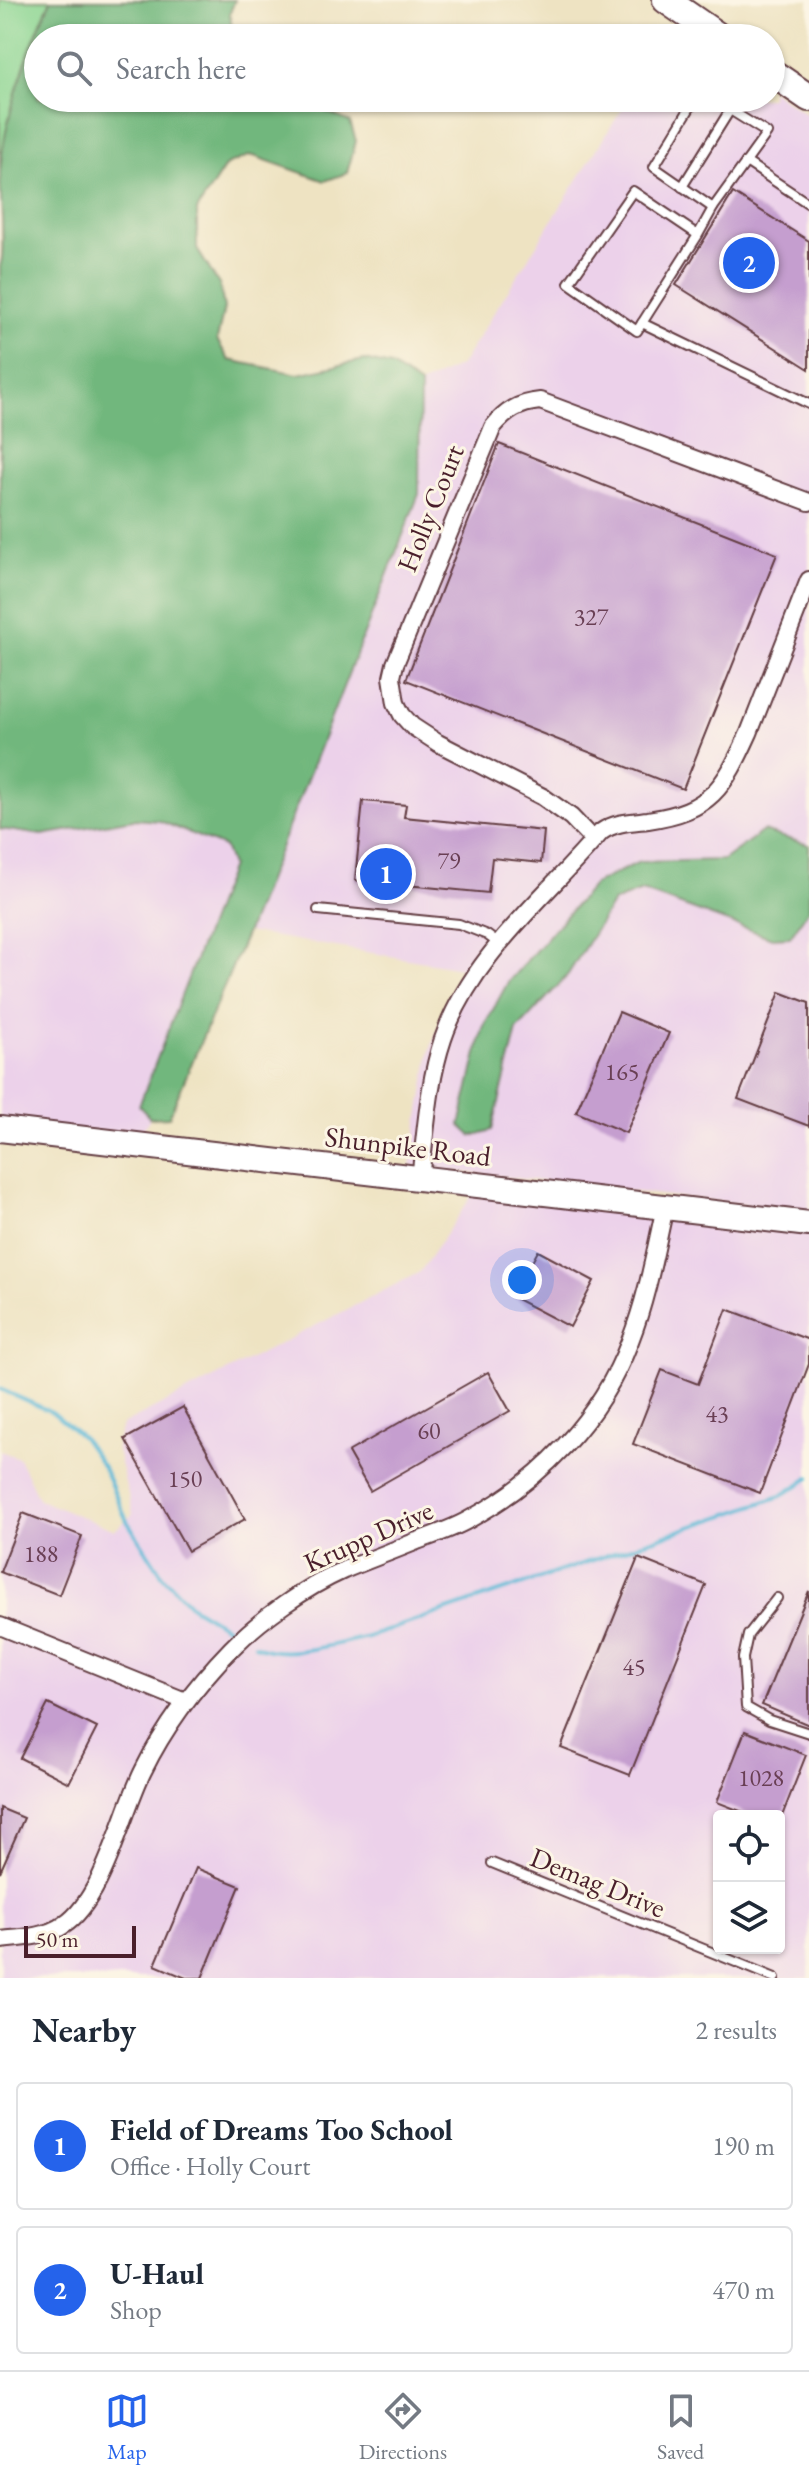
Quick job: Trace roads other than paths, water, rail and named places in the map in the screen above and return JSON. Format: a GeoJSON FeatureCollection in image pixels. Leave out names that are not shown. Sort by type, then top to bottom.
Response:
{"type":"FeatureCollection","features":[{"type":"Feature","properties":{"kind":"main road"},"geometry":{"type":"LineString","coordinates":[[666,0],[701,24]]}},
{"type":"Feature","properties":{"kind":"main road"},"geometry":{"type":"LineString","coordinates":[[785,82],[809,98]]}},
{"type":"Feature","properties":{"kind":"street","name":"Holly Court"},"geometry":{"type":"LineString","coordinates":[[593,840],[571,817],[543,797],[424,735],[402,715],[396,703],[392,677],[395,664],[493,427],[514,407],[540,401],[809,502]]}},
{"type":"Feature","properties":{"kind":"street"},"geometry":{"type":"LineString","coordinates":[[420,1178],[431,1096],[443,1038],[467,986],[500,944],[593,840],[611,825],[678,814],[704,803],[713,794],[738,758],[809,580]]}},
{"type":"Feature","properties":{"kind":"street","name":"Shunpike Road"},"geometry":{"type":"LineString","coordinates":[[0,1129],[809,1224]]}},
{"type":"Feature","properties":{"kind":"street","name":"Krupp Drive"},"geometry":{"type":"LineString","coordinates":[[0,1940],[52,1931],[77,1915],[101,1874],[141,1773],[185,1701],[252,1629],[344,1570],[464,1522],[525,1483],[558,1454],[593,1411],[623,1359],[641,1310],[665,1207]]}},
{"type":"Feature","properties":{"kind":"street"},"geometry":{"type":"LineString","coordinates":[[0,1626],[185,1701]]}},
{"type":"Feature","properties":{"kind":"lane"},"geometry":{"type":"LineString","coordinates":[[687,112],[654,167],[713,208]]}},
{"type":"Feature","properties":{"kind":"lane"},"geometry":{"type":"LineString","coordinates":[[682,187],[729,112]]}},
{"type":"Feature","properties":{"kind":"lane"},"geometry":{"type":"LineString","coordinates":[[698,235],[633,191],[569,283],[637,331],[698,235],[713,208],[767,133],[733,112]]}},
{"type":"Feature","properties":{"kind":"lane"},"geometry":{"type":"LineString","coordinates":[[746,162],[809,204]]}},
{"type":"Feature","properties":{"kind":"lane"},"geometry":{"type":"LineString","coordinates":[[642,323],[809,404]]}},
{"type":"Feature","properties":{"kind":"lane"},"geometry":{"type":"LineString","coordinates":[[318,910],[459,924],[480,931],[500,944]]}},
{"type":"Feature","properties":{"kind":"lane"},"geometry":{"type":"LineString","coordinates":[[777,1598],[748,1635],[743,1658],[746,1707],[769,1720],[809,1733]]}},
{"type":"Feature","properties":{"kind":"lane","name":"Demag Drive"},"geometry":{"type":"LineString","coordinates":[[492,1863],[775,1978]]}},
{"type":"Feature","properties":{"kind":"waterway"},"geometry":{"type":"LineString","coordinates":[[0,1389],[52,1412],[82,1437],[103,1467],[127,1521],[162,1575],[191,1606],[231,1630]]}},
{"type":"Feature","properties":{"kind":"waterway"},"geometry":{"type":"LineString","coordinates":[[255,1645],[295,1651],[368,1637],[781,1496],[809,1478]]}},
{"type":"Feature","properties":{"kind":"place","name":"U-Haul"},"geometry":{"type":"Point","coordinates":[749,263]}},
{"type":"Feature","properties":{"kind":"place","name":"Field of Dreams Too School"},"geometry":{"type":"Point","coordinates":[386,874]}}]}
